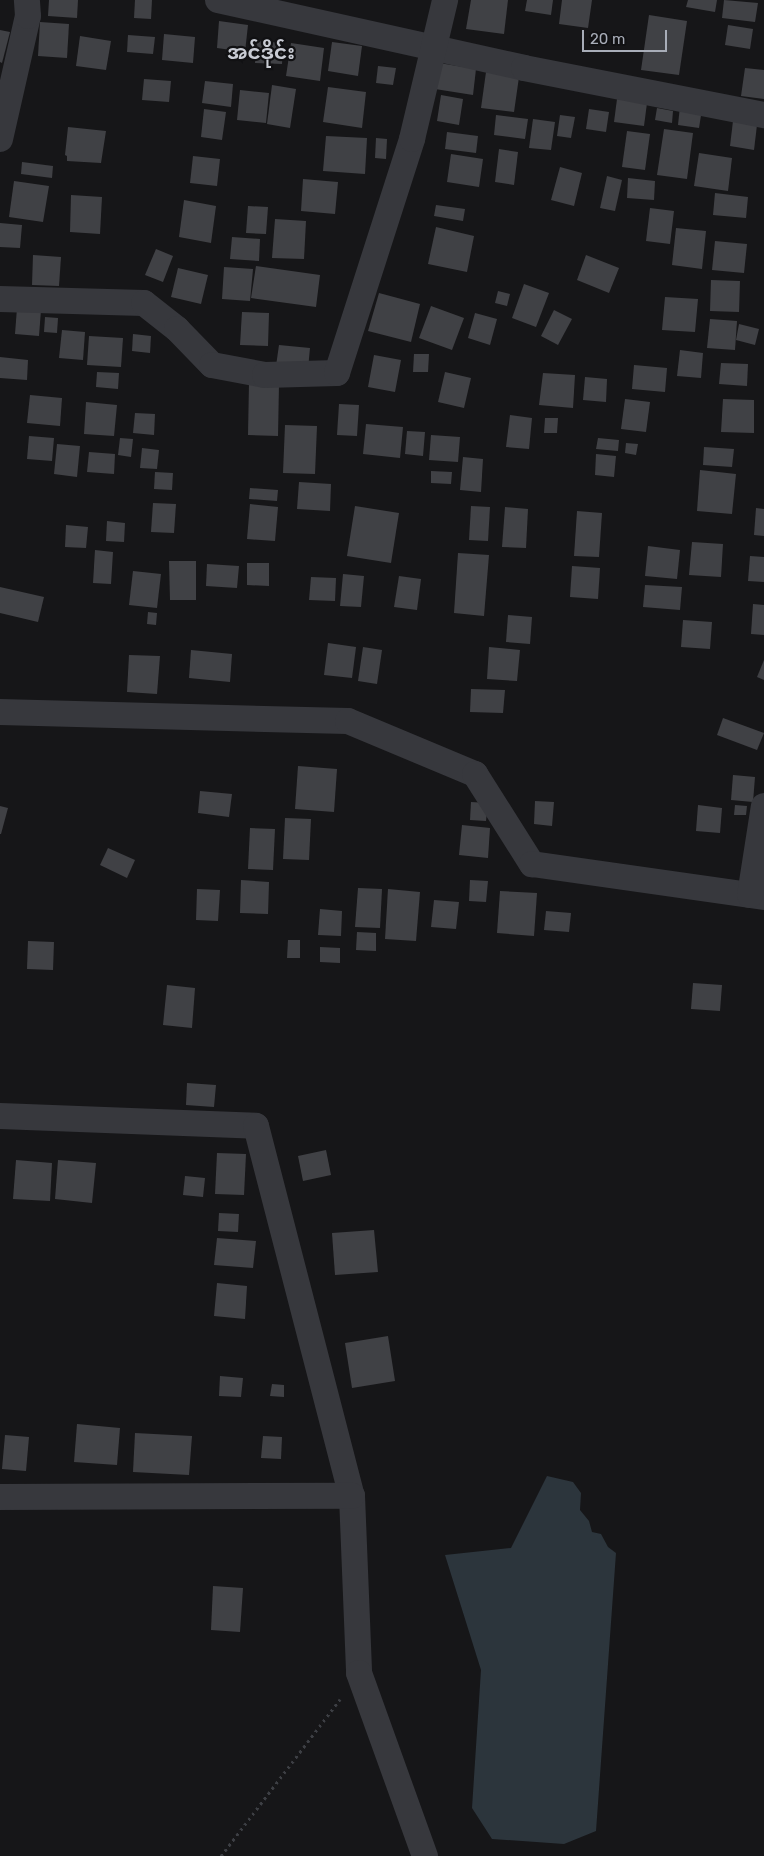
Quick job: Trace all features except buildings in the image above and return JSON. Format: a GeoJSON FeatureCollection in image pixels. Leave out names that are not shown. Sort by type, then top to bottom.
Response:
{"type":"FeatureCollection","features":[{"type":"Feature","properties":{"kind":"street"},"geometry":{"type":"LineString","coordinates":[[0,139],[28,16],[27,0]]}},
{"type":"Feature","properties":{"kind":"street"},"geometry":{"type":"LineString","coordinates":[[218,0],[434,46],[524,68],[764,114]]}},
{"type":"Feature","properties":{"kind":"street"},"geometry":{"type":"LineString","coordinates":[[0,299],[144,304],[177,330],[212,365],[266,376],[337,374],[412,139],[445,0]]}},
{"type":"Feature","properties":{"kind":"street"},"geometry":{"type":"LineString","coordinates":[[0,712],[348,721],[475,774],[532,864],[757,896],[764,806]]}},
{"type":"Feature","properties":{"kind":"street"},"geometry":{"type":"LineString","coordinates":[[0,1116],[256,1126],[352,1496],[359,1673],[425,1856]]}},
{"type":"Feature","properties":{"kind":"street"},"geometry":{"type":"LineString","coordinates":[[0,1497],[352,1496]]}},
{"type":"Feature","properties":{"kind":"path"},"geometry":{"type":"LineString","coordinates":[[221,1856],[359,1673]]}},
{"type":"Feature","properties":{"kind":"shaded area"},"geometry":{"type":"Polygon","coordinates":[[[547,1476],[573,1482],[581,1493],[580,1510],[589,1521],[592,1532],[601,1534],[608,1547],[616,1553],[596,1831],[564,1844],[492,1839],[472,1808],[481,1670],[445,1555],[511,1548],[547,1476]]]}},
{"type":"Feature","properties":{"kind":"district","name":"အင်ဒိုင်း"},"geometry":{"type":"Point","coordinates":[261,52]}}]}
